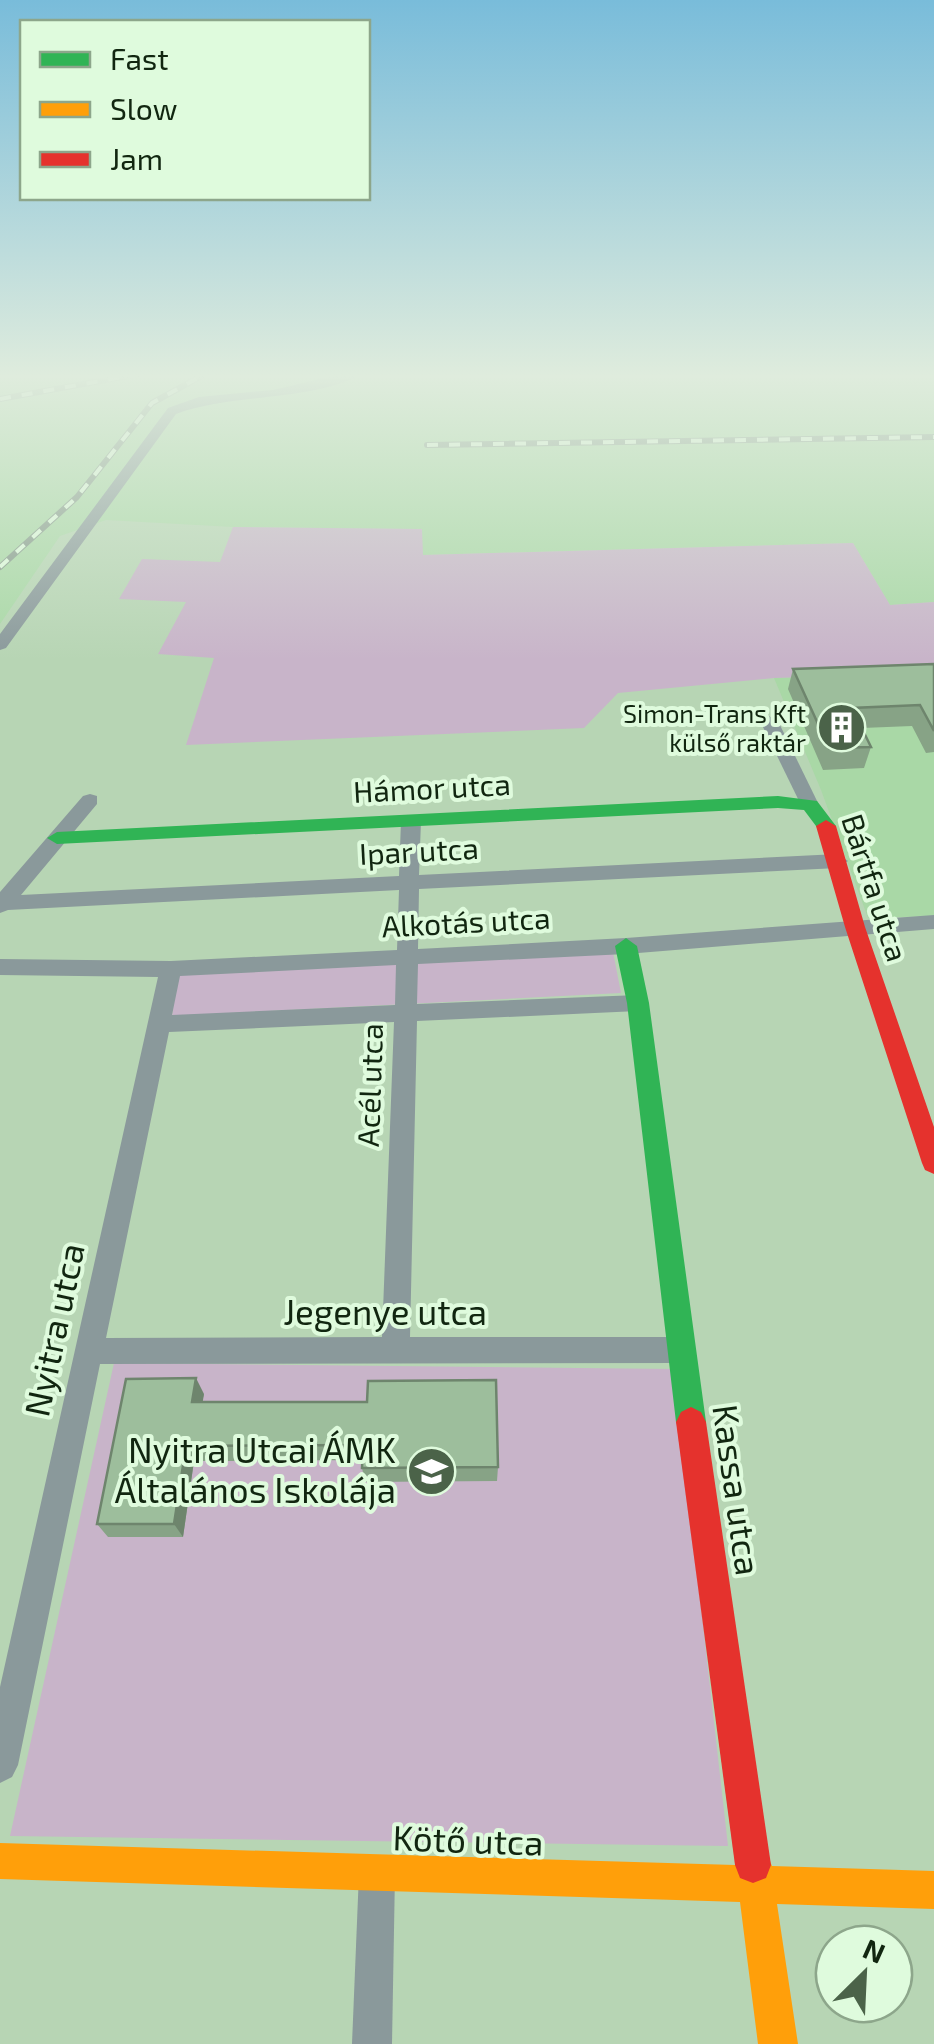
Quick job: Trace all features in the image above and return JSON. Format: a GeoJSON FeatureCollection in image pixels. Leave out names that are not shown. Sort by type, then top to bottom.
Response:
{"type":"FeatureCollection","features":[{"type":"Feature","properties":{"kind":"street"},"geometry":{"type":"LineString","coordinates":[[0,645],[129,469]]}},
{"type":"Feature","properties":{"kind":"street"},"geometry":{"type":"LineString","coordinates":[[769,721],[810,805]]}},
{"type":"Feature","properties":{"kind":"street"},"geometry":{"type":"LineString","coordinates":[[1,904],[90,800]]}},
{"type":"Feature","properties":{"kind":"street","name":"Hámor utca"},"geometry":{"type":"LineString","coordinates":[[58,838],[778,802],[810,805]]}},
{"type":"Feature","properties":{"kind":"street","name":"Bártfa utca"},"geometry":{"type":"LineString","coordinates":[[810,805],[824,819],[855,927],[934,1164]]}},
{"type":"Feature","properties":{"kind":"street","name":"Acél utca"},"geometry":{"type":"LineString","coordinates":[[396,1351],[412,821]]}},
{"type":"Feature","properties":{"kind":"street","name":"Ipar utca"},"geometry":{"type":"LineString","coordinates":[[1,904],[838,861]]}},
{"type":"Feature","properties":{"kind":"street","name":"Alkotás utca"},"geometry":{"type":"LineString","coordinates":[[0,967],[171,970],[626,946],[934,922]]}},
{"type":"Feature","properties":{"kind":"street","name":"Kassa utca"},"geometry":{"type":"LineString","coordinates":[[626,946],[638,1003],[681,1350],[778,2044]]}},
{"type":"Feature","properties":{"kind":"street","name":"Nyitra utca"},"geometry":{"type":"LineString","coordinates":[[0,1766],[171,970]]}},
{"type":"Feature","properties":{"kind":"street"},"geometry":{"type":"LineString","coordinates":[[160,1024],[406,1010],[638,1003]]}},
{"type":"Feature","properties":{"kind":"street","name":"Jegenye utca"},"geometry":{"type":"LineString","coordinates":[[89,1351],[681,1350]]}},
{"type":"Feature","properties":{"kind":"street","name":"Kötő utca"},"geometry":{"type":"LineString","coordinates":[[0,1860],[934,1890]]}},
{"type":"Feature","properties":{"kind":"street"},"geometry":{"type":"LineString","coordinates":[[372,2044],[377,1873]]}},
{"type":"Feature","properties":{"kind":"shaded area"},"geometry":{"type":"Polygon","coordinates":[[[0,469],[934,469],[934,602],[890,605],[853,543],[422,555],[421,529],[233,527],[106,520],[60,536],[0,624],[0,469]]]}},
{"type":"Feature","properties":{"kind":"shaded area"},"geometry":{"type":"Polygon","coordinates":[[[233,527],[422,529],[423,555],[853,543],[890,605],[934,602],[934,673],[774,678],[618,693],[584,728],[186,745],[214,658],[158,654],[186,602],[119,599],[142,559],[220,562],[233,527]]]}},
{"type":"Feature","properties":{"kind":"shaded area"},"geometry":{"type":"Polygon","coordinates":[[[934,673],[934,916],[868,918],[774,678],[934,673]]]}},
{"type":"Feature","properties":{"kind":"shaded area"},"geometry":{"type":"Polygon","coordinates":[[[613,952],[621,993],[172,1016],[177,975],[613,952]]]}},
{"type":"Feature","properties":{"kind":"shaded area"},"geometry":{"type":"Polygon","coordinates":[[[114,1363],[674,1369],[728,1846],[10,1836],[114,1363]]]}},
{"type":"Feature","properties":{"kind":"building"},"geometry":{"type":"Polygon","coordinates":[[[934,664],[934,731],[920,705],[852,708],[871,747],[829,748],[793,669],[934,664]]]}},
{"type":"Feature","properties":{"kind":"building","name":"Nyitra Utcai ÁMK Általános Iskolája"},"geometry":{"type":"Polygon","coordinates":[[[196,1378],[192,1402],[367,1402],[368,1381],[496,1380],[498,1467],[362,1468],[363,1445],[186,1446],[174,1524],[97,1524],[126,1379],[196,1378]]]}},
{"type":"Feature","properties":{"kind":"railway"},"geometry":{"type":"LineString","coordinates":[[0,567],[77,497],[99,469]]}},
{"type":"Feature","properties":{"kind":"traffic: fast"},"geometry":{"type":"LineString","coordinates":[[57,838],[778,802],[810,805],[826,826]]}},
{"type":"Feature","properties":{"kind":"traffic: fast"},"geometry":{"type":"LineString","coordinates":[[626,946],[638,1003],[691,1422]]}},
{"type":"Feature","properties":{"kind":"traffic: slow"},"geometry":{"type":"LineString","coordinates":[[0,1861],[934,1890]]}},
{"type":"Feature","properties":{"kind":"traffic: slow"},"geometry":{"type":"LineString","coordinates":[[753,1865],[778,2044]]}},
{"type":"Feature","properties":{"kind":"traffic: jam"},"geometry":{"type":"LineString","coordinates":[[826,826],[855,927],[934,1163]]}},
{"type":"Feature","properties":{"kind":"traffic: jam"},"geometry":{"type":"LineString","coordinates":[[691,1422],[753,1865]]}},
{"type":"Feature","properties":{"kind":"place","name":"Simon-Trans Kft külső raktár"},"geometry":{"type":"Point","coordinates":[841,728]}},
{"type":"Feature","properties":{"kind":"place","name":"Nyitra Utcai ÁMK Általános Iskolája"},"geometry":{"type":"Point","coordinates":[431,1471]}}]}
